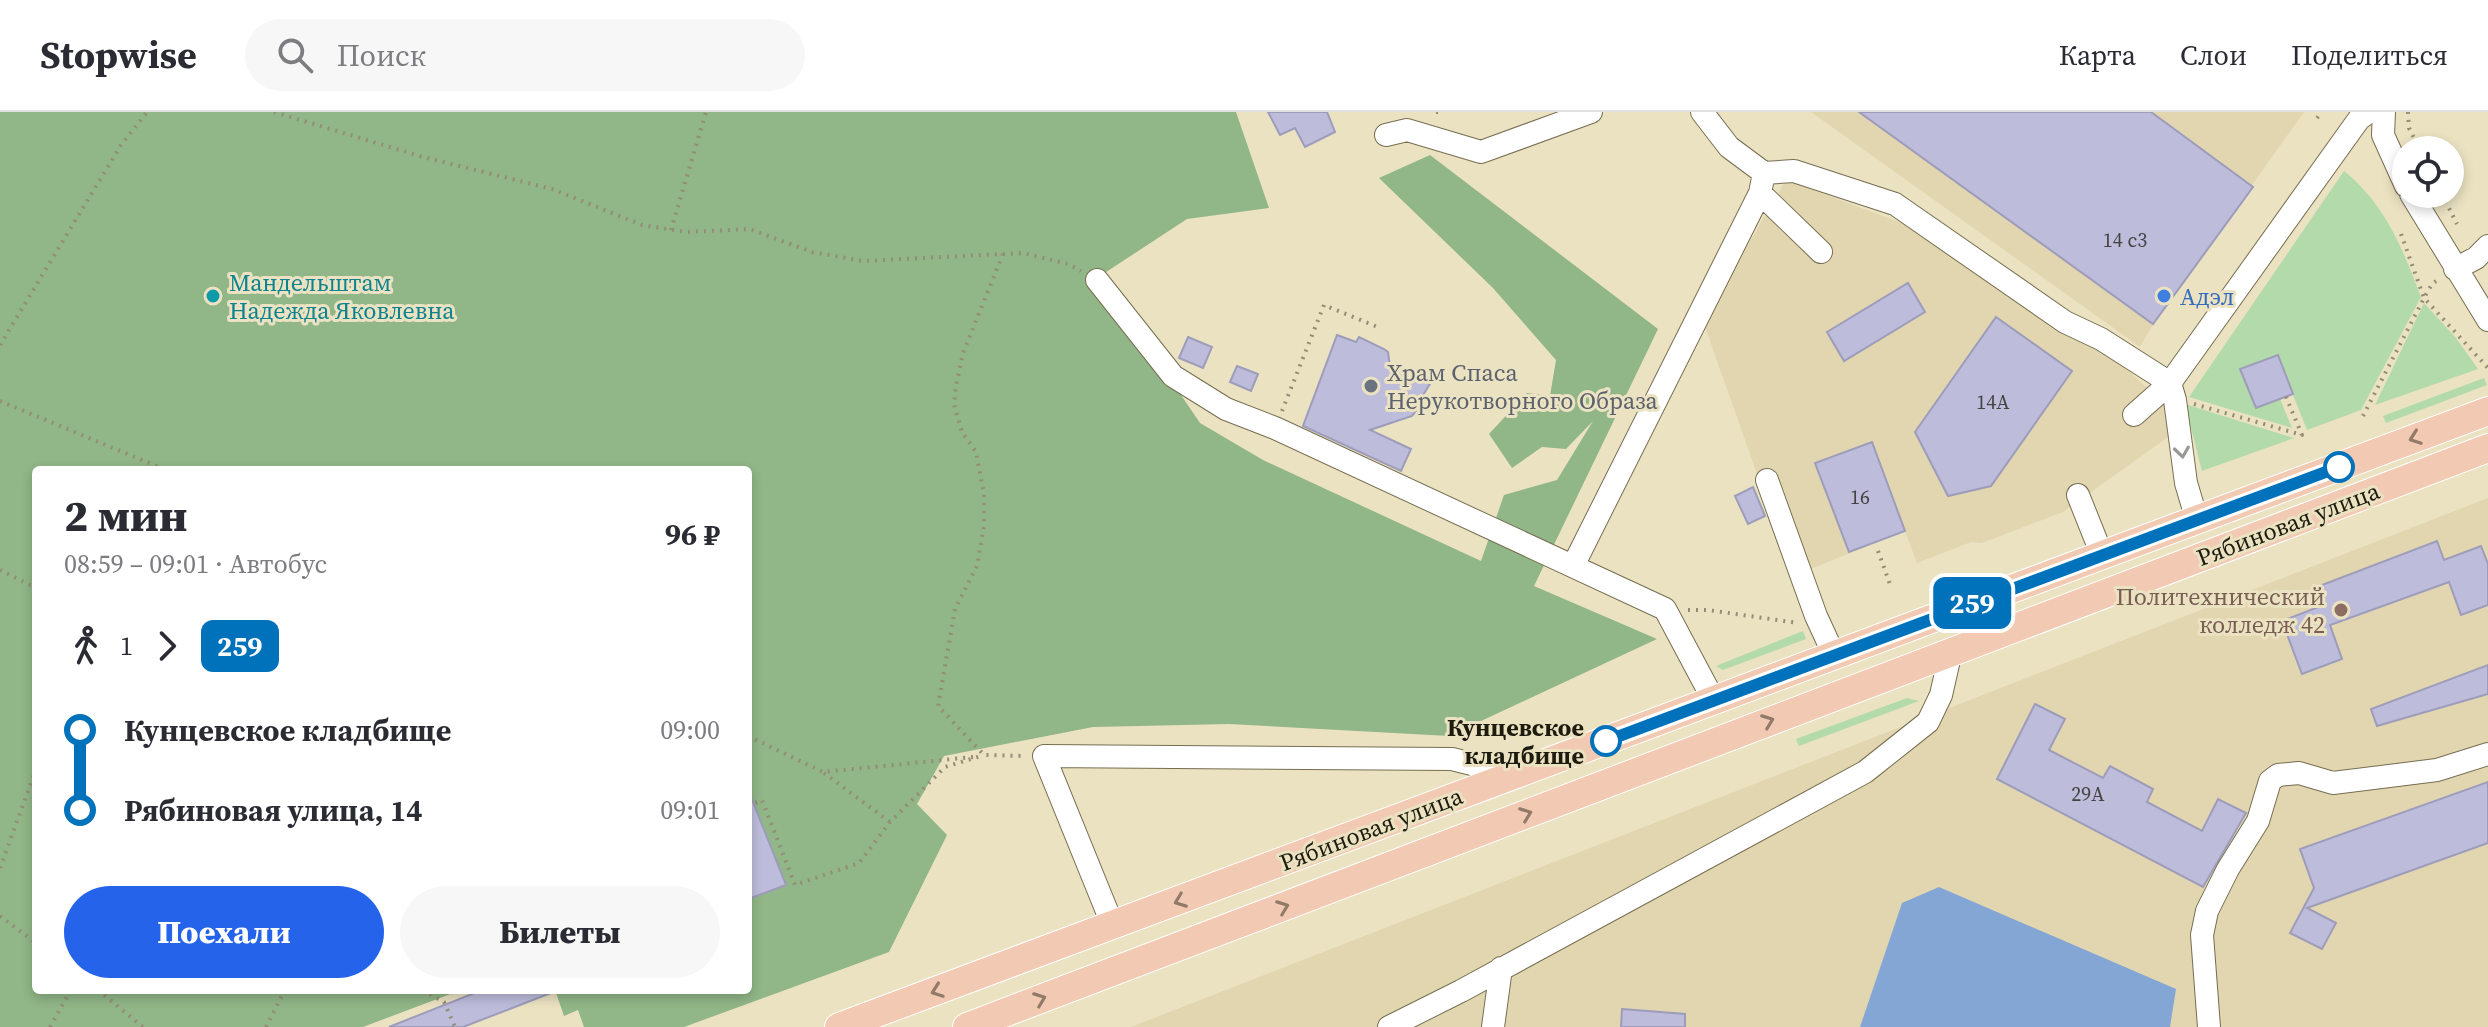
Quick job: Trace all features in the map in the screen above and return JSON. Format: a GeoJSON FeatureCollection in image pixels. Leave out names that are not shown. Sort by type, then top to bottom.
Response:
{"type":"FeatureCollection","features":[{"type":"Feature","properties":{"kind":"main road","name":"Рябиновая улица"},"geometry":{"type":"LineString","coordinates":[[839,1027],[2488,411]]}},
{"type":"Feature","properties":{"kind":"main road","name":"Рябиновая улица"},"geometry":{"type":"LineString","coordinates":[[967,1027],[2488,448]]}},
{"type":"Feature","properties":{"kind":"street"},"geometry":{"type":"LineString","coordinates":[[1386,135],[1407,130],[1481,152],[1591,112]]}},
{"type":"Feature","properties":{"kind":"street"},"geometry":{"type":"LineString","coordinates":[[1702,112],[1821,252]]}},
{"type":"Feature","properties":{"kind":"street"},"geometry":{"type":"LineString","coordinates":[[2134,415],[2172,391],[2359,119],[2369,112]]}},
{"type":"Feature","properties":{"kind":"street"},"geometry":{"type":"LineString","coordinates":[[2384,112],[2383,135],[2392,155]]}},
{"type":"Feature","properties":{"kind":"street"},"geometry":{"type":"LineString","coordinates":[[1573,566],[1762,183],[1794,171],[1895,204],[2065,322],[2101,339],[2172,391],[2186,483],[2197,520]]}},
{"type":"Feature","properties":{"kind":"street"},"geometry":{"type":"LineString","coordinates":[[2419,208],[2488,320]]}},
{"type":"Feature","properties":{"kind":"street"},"geometry":{"type":"LineString","coordinates":[[2455,269],[2476,258],[2488,246]]}},
{"type":"Feature","properties":{"kind":"street"},"geometry":{"type":"LineString","coordinates":[[1097,280],[1173,376],[1202,396],[1665,609],[1713,699]]}},
{"type":"Feature","properties":{"kind":"street"},"geometry":{"type":"LineString","coordinates":[[1767,480],[1816,616],[1834,655]]}},
{"type":"Feature","properties":{"kind":"street"},"geometry":{"type":"LineString","coordinates":[[2078,495],[2102,555]]}},
{"type":"Feature","properties":{"kind":"street"},"geometry":{"type":"LineString","coordinates":[[1389,1027],[1865,772],[1928,722],[1941,695],[1951,651]]}},
{"type":"Feature","properties":{"kind":"street"},"geometry":{"type":"LineString","coordinates":[[2209,1027],[2202,935],[2207,911],[2228,869],[2258,821],[2270,781],[2278,775],[2299,773],[2333,783],[2348,782],[2437,770],[2488,754]]}},
{"type":"Feature","properties":{"kind":"street"},"geometry":{"type":"LineString","coordinates":[[1113,926],[1044,756],[1452,759],[1516,775]]}},
{"type":"Feature","properties":{"kind":"street"},"geometry":{"type":"LineString","coordinates":[[1493,1027],[1501,968]]}},
{"type":"Feature","properties":{"kind":"path"},"geometry":{"type":"LineString","coordinates":[[0,345],[121,145],[147,112]]}},
{"type":"Feature","properties":{"kind":"path"},"geometry":{"type":"LineString","coordinates":[[274,112],[423,157],[552,189],[642,225],[686,232],[749,229],[812,252],[863,261],[1023,253],[1068,264],[1097,280]]}},
{"type":"Feature","properties":{"kind":"path"},"geometry":{"type":"LineString","coordinates":[[671,230],[706,112]]}},
{"type":"Feature","properties":{"kind":"path"},"geometry":{"type":"LineString","coordinates":[[2317,118],[2322,112]]}},
{"type":"Feature","properties":{"kind":"path"},"geometry":{"type":"LineString","coordinates":[[2408,112],[2413,136]]}},
{"type":"Feature","properties":{"kind":"path"},"geometry":{"type":"LineString","coordinates":[[2401,234],[2424,298],[2488,368]]}},
{"type":"Feature","properties":{"kind":"path"},"geometry":{"type":"LineString","coordinates":[[984,755],[938,706],[955,609],[977,566],[984,526],[984,494],[979,466],[976,452],[962,432],[954,404],[956,386],[963,353],[1003,254]]}},
{"type":"Feature","properties":{"kind":"path"},"geometry":{"type":"LineString","coordinates":[[2363,416],[2432,284],[2455,269]]}},
{"type":"Feature","properties":{"kind":"path"},"geometry":{"type":"LineString","coordinates":[[1284,404],[1324,305],[1380,328]]}},
{"type":"Feature","properties":{"kind":"path"},"geometry":{"type":"LineString","coordinates":[[2172,391],[2303,437],[2286,397]]}},
{"type":"Feature","properties":{"kind":"path"},"geometry":{"type":"LineString","coordinates":[[0,401],[156,466]]}},
{"type":"Feature","properties":{"kind":"path"},"geometry":{"type":"LineString","coordinates":[[1878,551],[1891,587]]}},
{"type":"Feature","properties":{"kind":"path"},"geometry":{"type":"LineString","coordinates":[[0,570],[32,586]]}},
{"type":"Feature","properties":{"kind":"path"},"geometry":{"type":"LineString","coordinates":[[1665,609],[1708,610],[1801,623]]}},
{"type":"Feature","properties":{"kind":"path"},"geometry":{"type":"LineString","coordinates":[[752,738],[823,772],[890,822]]}},
{"type":"Feature","properties":{"kind":"path"},"geometry":{"type":"LineString","coordinates":[[752,804],[762,800],[795,885],[859,863],[890,822],[945,767],[984,755]]}},
{"type":"Feature","properties":{"kind":"path"},"geometry":{"type":"LineString","coordinates":[[823,772],[984,755],[1044,756]]}},
{"type":"Feature","properties":{"kind":"path"},"geometry":{"type":"LineString","coordinates":[[0,868],[32,780]]}},
{"type":"Feature","properties":{"kind":"path"},"geometry":{"type":"LineString","coordinates":[[0,916],[32,940]]}},
{"type":"Feature","properties":{"kind":"path"},"geometry":{"type":"LineString","coordinates":[[50,1027],[69,994]]}},
{"type":"Feature","properties":{"kind":"path"},"geometry":{"type":"LineString","coordinates":[[103,994],[143,1027]]}},
{"type":"Feature","properties":{"kind":"path"},"geometry":{"type":"LineString","coordinates":[[266,1027],[283,994]]}},
{"type":"Feature","properties":{"kind":"path"},"geometry":{"type":"LineString","coordinates":[[430,994],[444,1002],[455,1027]]}},
{"type":"Feature","properties":{"kind":"shaded area"},"geometry":{"type":"Polygon","coordinates":[[[1811,112],[2304,112],[2153,324],[2140,347],[1811,112]]]}},
{"type":"Feature","properties":{"kind":"shaded area"},"geometry":{"type":"Polygon","coordinates":[[[1786,180],[1915,228],[2111,355],[2166,405],[2171,435],[2063,512],[1982,543],[1971,542],[1917,563],[1905,531],[1793,576],[1703,321],[1786,180]]]}},
{"type":"Feature","properties":{"kind":"shaded area"},"geometry":{"type":"Polygon","coordinates":[[[2488,498],[2488,1027],[1131,1027],[2488,498]]]}},
{"type":"Feature","properties":{"kind":"green space","name":"Кунцевское кладбище"},"geometry":{"type":"Polygon","coordinates":[[[0,112],[1236,112],[1269,208],[1187,219],[1100,276],[1200,423],[1263,460],[1481,561],[1504,495],[1557,480],[1593,421],[1566,449],[1542,447],[1512,468],[1489,434],[1527,393],[1550,396],[1556,360],[1493,288],[1379,178],[1430,155],[1658,329],[1534,586],[1657,639],[1449,736],[1229,724],[1093,727],[944,756],[917,804],[947,835],[889,952],[684,1027],[584,1027],[578,1010],[564,1016],[556,994],[752,994],[752,466],[32,466],[32,994],[450,994],[363,1027],[0,1027],[0,112]]]}},
{"type":"Feature","properties":{"kind":"green space"},"geometry":{"type":"Polygon","coordinates":[[[2344,171],[2359,184],[2382,213],[2421,297],[2361,410],[2307,430],[2277,355],[2240,369],[2256,408],[2280,399],[2292,428],[2189,397],[2344,171]]]}},
{"type":"Feature","properties":{"kind":"green space"},"geometry":{"type":"Polygon","coordinates":[[[2424,303],[2456,338],[2478,369],[2375,405],[2424,303]]]}},
{"type":"Feature","properties":{"kind":"green space"},"geometry":{"type":"Polygon","coordinates":[[[2484,378],[2487,385],[2386,423],[2383,416],[2484,378]]]}},
{"type":"Feature","properties":{"kind":"green space"},"geometry":{"type":"Polygon","coordinates":[[[2185,404],[2294,438],[2202,471],[2185,404]]]}},
{"type":"Feature","properties":{"kind":"green space"},"geometry":{"type":"Polygon","coordinates":[[[1803,631],[1806,639],[1723,670],[1716,666],[1803,631]]]}},
{"type":"Feature","properties":{"kind":"green space"},"geometry":{"type":"Polygon","coordinates":[[[1907,698],[1919,701],[1799,746],[1796,739],[1907,698]]]}},
{"type":"Feature","properties":{"kind":"water"},"geometry":{"type":"Polygon","coordinates":[[[1939,887],[2176,989],[2170,1027],[1860,1027],[1902,903],[1939,887]]]}},
{"type":"Feature","properties":{"kind":"building"},"geometry":{"type":"Polygon","coordinates":[[[1268,112],[1327,112],[1335,132],[1305,147],[1295,128],[1280,135],[1268,112]]]}},
{"type":"Feature","properties":{"kind":"building"},"geometry":{"type":"Polygon","coordinates":[[[1859,112],[2151,112],[2253,187],[2153,324],[1859,112]]]}},
{"type":"Feature","properties":{"kind":"building"},"geometry":{"type":"Polygon","coordinates":[[[1908,283],[1925,312],[1844,361],[1827,332],[1908,283]]]}},
{"type":"Feature","properties":{"kind":"building"},"geometry":{"type":"Polygon","coordinates":[[[1996,317],[2072,371],[1991,486],[1948,496],[1915,432],[1996,317]]]}},
{"type":"Feature","properties":{"kind":"building"},"geometry":{"type":"Polygon","coordinates":[[[1337,335],[1356,342],[1359,337],[1384,349],[1388,352],[1390,367],[1430,384],[1423,395],[1422,404],[1412,416],[1370,430],[1411,449],[1401,471],[1303,426],[1337,335]]]}},
{"type":"Feature","properties":{"kind":"building"},"geometry":{"type":"Polygon","coordinates":[[[1188,337],[1212,347],[1203,368],[1179,358],[1188,337]]]}},
{"type":"Feature","properties":{"kind":"building"},"geometry":{"type":"Polygon","coordinates":[[[2278,355],[2293,394],[2256,408],[2240,369],[2278,355]]]}},
{"type":"Feature","properties":{"kind":"building"},"geometry":{"type":"Polygon","coordinates":[[[1237,366],[1258,374],[1251,391],[1230,382],[1237,366]]]}},
{"type":"Feature","properties":{"kind":"building"},"geometry":{"type":"Polygon","coordinates":[[[1872,442],[1905,531],[1849,552],[1815,463],[1872,442]]]}},
{"type":"Feature","properties":{"kind":"building"},"geometry":{"type":"Polygon","coordinates":[[[1753,487],[1765,516],[1748,524],[1735,496],[1753,487]]]}},
{"type":"Feature","properties":{"kind":"building","name":"Политехнический колледж 42"},"geometry":{"type":"Polygon","coordinates":[[[2437,541],[2444,560],[2481,546],[2488,564],[2488,605],[2461,615],[2449,582],[2330,625],[2342,659],[2302,674],[2282,621],[2321,606],[2314,588],[2437,541]]]}},
{"type":"Feature","properties":{"kind":"building"},"geometry":{"type":"Polygon","coordinates":[[[2488,665],[2488,694],[2377,726],[2371,709],[2488,665]]]}},
{"type":"Feature","properties":{"kind":"building"},"geometry":{"type":"Polygon","coordinates":[[[2035,704],[2065,719],[2049,750],[2103,778],[2110,766],[2153,789],[2147,802],[2202,831],[2218,799],[2246,813],[2203,887],[1997,779],[2035,704]]]}},
{"type":"Feature","properties":{"kind":"building"},"geometry":{"type":"Polygon","coordinates":[[[2488,782],[2488,843],[2307,908],[2336,923],[2322,949],[2290,933],[2314,888],[2300,849],[2488,782]]]}},
{"type":"Feature","properties":{"kind":"building"},"geometry":{"type":"Polygon","coordinates":[[[752,800],[786,885],[752,898],[752,800]]]}},
{"type":"Feature","properties":{"kind":"building"},"geometry":{"type":"Polygon","coordinates":[[[472,994],[548,994],[463,1027],[389,1027],[472,994]]]}},
{"type":"Feature","properties":{"kind":"building"},"geometry":{"type":"Polygon","coordinates":[[[1622,1009],[1685,1014],[1685,1027],[1621,1027],[1622,1009]]]}},
{"type":"Feature","properties":{"kind":"bus line","name":"259"},"geometry":{"type":"LineString","coordinates":[[1606,741],[2339,467]]}},
{"type":"Feature","properties":{"kind":"place","name":"Мандельштам Надежда Яковлевна"},"geometry":{"type":"Point","coordinates":[213,296]}},
{"type":"Feature","properties":{"kind":"place","name":"Адэл"},"geometry":{"type":"Point","coordinates":[2164,296]}},
{"type":"Feature","properties":{"kind":"place","name":"Храм Спаса Нерукотворного Образа"},"geometry":{"type":"Point","coordinates":[1371,386]}},
{"type":"Feature","properties":{"kind":"place","name":"Политехнический колледж 42"},"geometry":{"type":"Point","coordinates":[2341,610]}},
{"type":"Feature","properties":{"kind":"place","name":"Кунцевское кладбище"},"geometry":{"type":"Point","coordinates":[1606,741]}}]}
